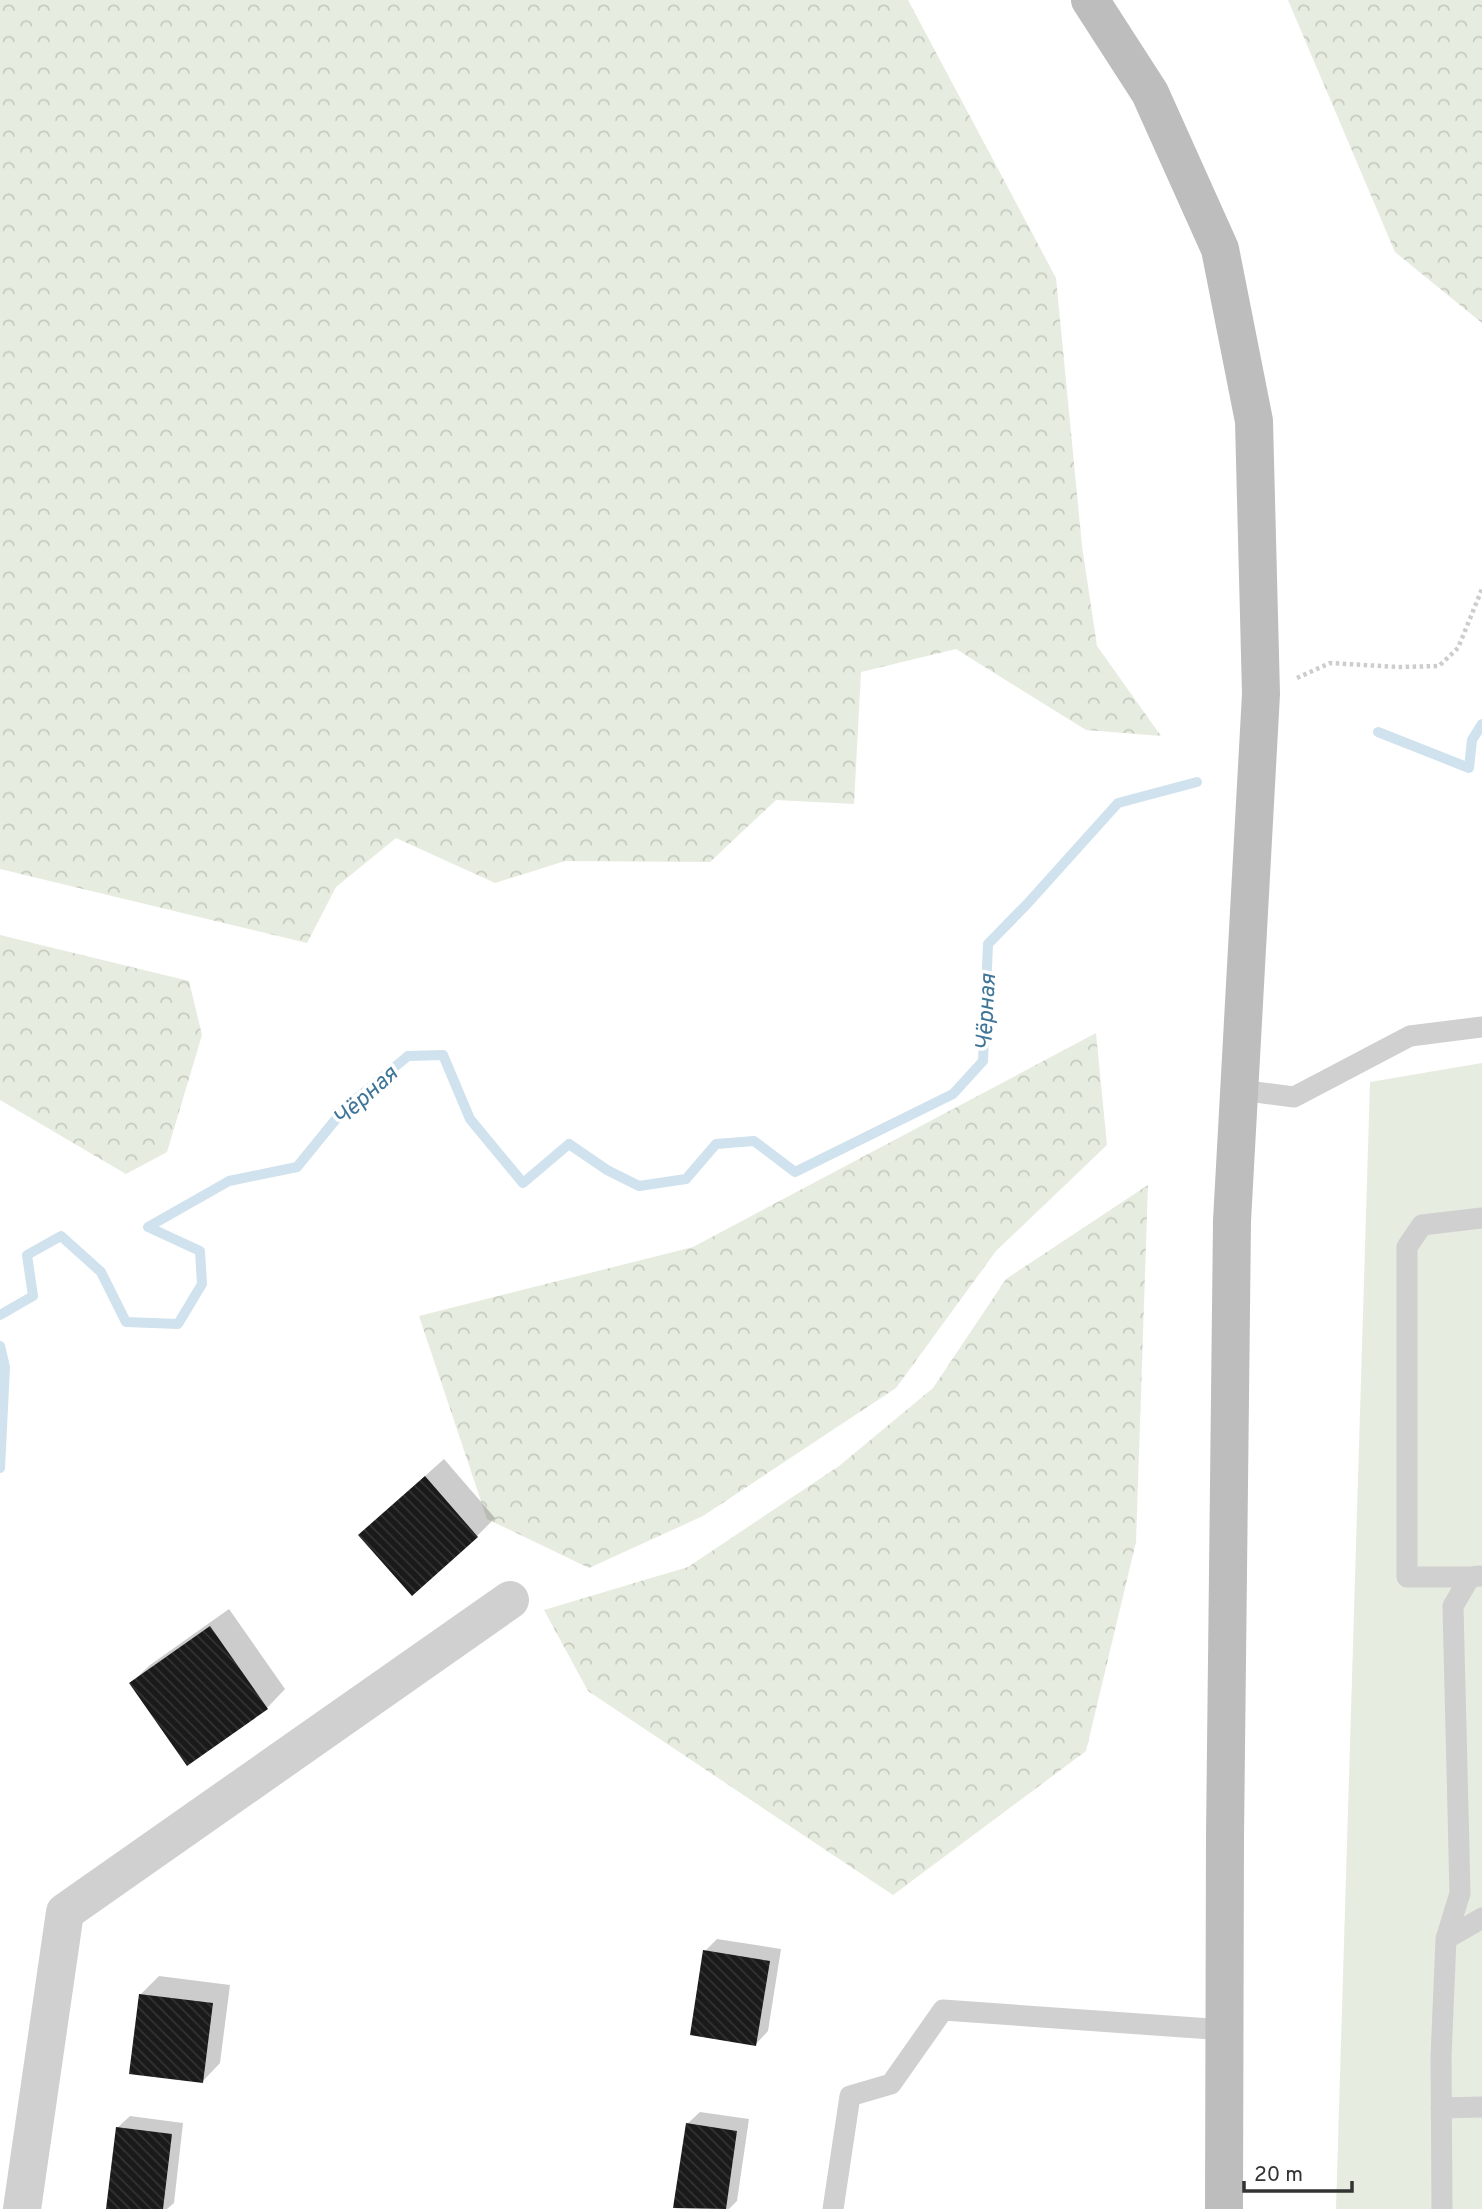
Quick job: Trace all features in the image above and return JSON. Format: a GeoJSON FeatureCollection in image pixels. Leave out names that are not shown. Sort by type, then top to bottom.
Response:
{"type":"FeatureCollection","features":[{"type":"Feature","properties":{"kind":"street"},"geometry":{"type":"LineString","coordinates":[[1090,0],[1150,93],[1220,249],[1254,421],[1261,694],[1233,1221],[1224,2209]]}},
{"type":"Feature","properties":{"kind":"street"},"geometry":{"type":"LineString","coordinates":[[22,2209],[65,1912],[510,1600]]}},
{"type":"Feature","properties":{"kind":"lane"},"geometry":{"type":"LineString","coordinates":[[1239,1090],[1294,1097],[1410,1036],[1482,1027]]}},
{"type":"Feature","properties":{"kind":"lane"},"geometry":{"type":"LineString","coordinates":[[1476,1576],[1407,1577],[1407,1247],[1422,1225],[1482,1218]]}},
{"type":"Feature","properties":{"kind":"lane"},"geometry":{"type":"LineString","coordinates":[[1442,2209],[1441,2057],[1446,1939],[1460,1894],[1453,1606],[1476,1576]]}},
{"type":"Feature","properties":{"kind":"lane"},"geometry":{"type":"LineString","coordinates":[[1446,1939],[1482,1918]]}},
{"type":"Feature","properties":{"kind":"lane"},"geometry":{"type":"LineString","coordinates":[[833,2209],[850,2096],[891,2084],[943,2010],[1225,2030]]}},
{"type":"Feature","properties":{"kind":"lane"},"geometry":{"type":"LineString","coordinates":[[1441,2108],[1482,2107]]}},
{"type":"Feature","properties":{"kind":"path"},"geometry":{"type":"LineString","coordinates":[[1261,694],[1330,663],[1398,667],[1439,666],[1458,648],[1482,589]]}},
{"type":"Feature","properties":{"kind":"green space"},"geometry":{"type":"Polygon","coordinates":[[[0,0],[908,0],[1056,278],[1082,546],[1097,646],[1161,736],[1086,730],[956,649],[861,672],[854,804],[776,800],[710,862],[565,861],[495,883],[396,838],[336,887],[307,943],[0,869],[0,0]]]}},
{"type":"Feature","properties":{"kind":"green space"},"geometry":{"type":"Polygon","coordinates":[[[1288,0],[1482,0],[1482,323],[1395,252],[1288,0]]]}},
{"type":"Feature","properties":{"kind":"green space"},"geometry":{"type":"Polygon","coordinates":[[[0,935],[189,981],[202,1035],[167,1152],[126,1174],[0,1100],[0,935]]]}},
{"type":"Feature","properties":{"kind":"green space"},"geometry":{"type":"Polygon","coordinates":[[[1096,1033],[1107,1145],[996,1251],[896,1388],[703,1516],[589,1568],[487,1519],[419,1316],[693,1247],[1096,1033]]]}},
{"type":"Feature","properties":{"kind":"green space"},"geometry":{"type":"Polygon","coordinates":[[[1482,1063],[1482,2209],[1336,2209],[1370,1082],[1482,1063]]]}},
{"type":"Feature","properties":{"kind":"green space"},"geometry":{"type":"Polygon","coordinates":[[[1148,1185],[1136,1542],[1086,1751],[893,1895],[588,1691],[544,1610],[688,1567],[839,1466],[933,1388],[1006,1279],[1148,1185]]]}},
{"type":"Feature","properties":{"kind":"building"},"geometry":{"type":"Polygon","coordinates":[[[425,1476],[478,1537],[412,1596],[358,1535],[425,1476]]]}},
{"type":"Feature","properties":{"kind":"building"},"geometry":{"type":"Polygon","coordinates":[[[210,1626],[268,1709],[187,1766],[129,1683],[210,1626]]]}},
{"type":"Feature","properties":{"kind":"building"},"geometry":{"type":"Polygon","coordinates":[[[703,1950],[770,1961],[756,2046],[690,2035],[703,1950]]]}},
{"type":"Feature","properties":{"kind":"building"},"geometry":{"type":"Polygon","coordinates":[[[139,1994],[213,2003],[203,2083],[129,2074],[139,1994]]]}},
{"type":"Feature","properties":{"kind":"building"},"geometry":{"type":"Polygon","coordinates":[[[686,2123],[737,2131],[726,2209],[673,2208],[686,2123]]]}},
{"type":"Feature","properties":{"kind":"building"},"geometry":{"type":"Polygon","coordinates":[[[116,2127],[172,2134],[163,2209],[106,2209],[116,2127]]]}},
{"type":"Feature","properties":{"kind":"waterway","name":"Чёрная"},"geometry":{"type":"LineString","coordinates":[[1378,732],[1469,768],[1472,740],[1482,724]]}},
{"type":"Feature","properties":{"kind":"waterway","name":"Чёрная"},"geometry":{"type":"LineString","coordinates":[[0,1315],[33,1296],[27,1255],[61,1236],[101,1272],[126,1322],[178,1324],[202,1284],[200,1251],[148,1227],[229,1181],[297,1167],[345,1108],[408,1056],[443,1055],[470,1119],[523,1183],[569,1144],[607,1170],[639,1186],[686,1179],[716,1144],[754,1141],[795,1172],[953,1094],[983,1061],[988,944],[1118,803],[1197,782]]}},
{"type":"Feature","properties":{"kind":"waterway","name":"Чёрная"},"geometry":{"type":"LineString","coordinates":[[0,1346],[5,1367],[0,1468]]}}]}
